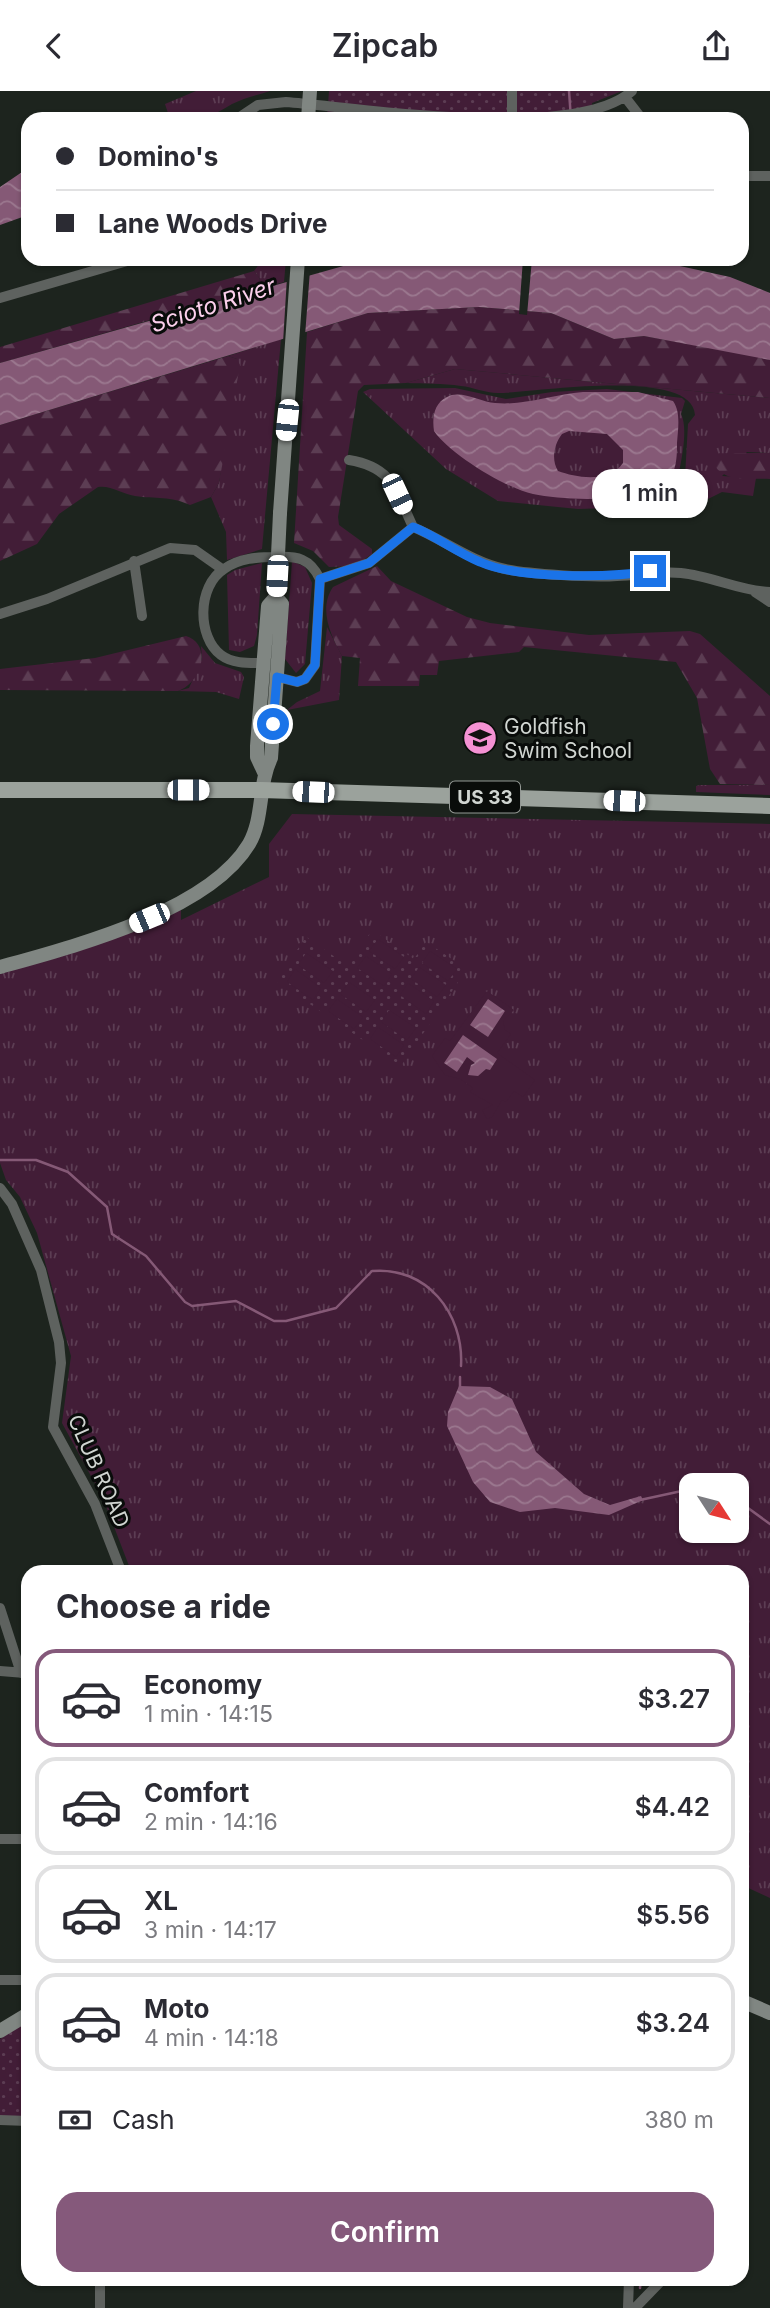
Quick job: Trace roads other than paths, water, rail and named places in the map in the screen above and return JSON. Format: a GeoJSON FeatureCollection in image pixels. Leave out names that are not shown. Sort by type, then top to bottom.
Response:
{"type":"FeatureCollection","features":[{"type":"Feature","properties":{"kind":"main road"},"geometry":{"type":"LineString","coordinates":[[264,772],[257,757],[257,746],[268,606],[276,597],[298,266]]}},
{"type":"Feature","properties":{"kind":"main road"},"geometry":{"type":"LineString","coordinates":[[0,967],[162,912],[217,878],[240,856],[253,837],[264,772],[271,758],[282,604],[276,597]]}},
{"type":"Feature","properties":{"kind":"main road","name":"US 33"},"geometry":{"type":"LineString","coordinates":[[0,790],[261,790],[770,806]]}},
{"type":"Feature","properties":{"kind":"main road"},"geometry":{"type":"LineString","coordinates":[[749,2004],[770,2013]]}},
{"type":"Feature","properties":{"kind":"main road"},"geometry":{"type":"LineString","coordinates":[[0,2031],[21,2018]]}},
{"type":"Feature","properties":{"kind":"street"},"geometry":{"type":"LineString","coordinates":[[512,91],[512,112]]}},
{"type":"Feature","properties":{"kind":"street"},"geometry":{"type":"LineString","coordinates":[[577,112],[610,106],[629,94],[638,112]]}},
{"type":"Feature","properties":{"kind":"street"},"geometry":{"type":"LineString","coordinates":[[249,112],[265,103],[309,97],[454,112]]}},
{"type":"Feature","properties":{"kind":"street"},"geometry":{"type":"LineString","coordinates":[[749,176],[770,176]]}},
{"type":"Feature","properties":{"kind":"street"},"geometry":{"type":"LineString","coordinates":[[0,298],[110,266]]}},
{"type":"Feature","properties":{"kind":"street"},"geometry":{"type":"LineString","coordinates":[[349,460],[370,463],[387,475],[413,527],[436,536],[480,562],[507,570],[617,576],[650,571],[680,573],[711,577],[755,591],[770,592]]}},
{"type":"Feature","properties":{"kind":"street"},"geometry":{"type":"LineString","coordinates":[[320,579],[369,563],[413,527]]}},
{"type":"Feature","properties":{"kind":"street"},"geometry":{"type":"LineString","coordinates":[[0,614],[47,599],[163,549],[195,550],[222,569]]}},
{"type":"Feature","properties":{"kind":"street"},"geometry":{"type":"LineString","coordinates":[[263,663],[243,663],[223,657],[206,638],[205,600],[222,569],[244,559],[291,556],[304,559],[314,567],[320,579],[312,673],[297,682],[277,677]]}},
{"type":"Feature","properties":{"kind":"street"},"geometry":{"type":"LineString","coordinates":[[134,561],[142,616]]}},
{"type":"Feature","properties":{"kind":"street"},"geometry":{"type":"LineString","coordinates":[[755,591],[770,602]]}},
{"type":"Feature","properties":{"kind":"street","name":"CLUB ROAD"},"geometry":{"type":"LineString","coordinates":[[0,1188],[12,1204],[40,1270],[59,1342],[61,1363],[53,1427],[95,1504],[119,1565]]}},
{"type":"Feature","properties":{"kind":"street"},"geometry":{"type":"LineString","coordinates":[[0,1608],[21,1665]]}},
{"type":"Feature","properties":{"kind":"street"},"geometry":{"type":"LineString","coordinates":[[0,1671],[21,1673]]}},
{"type":"Feature","properties":{"kind":"street"},"geometry":{"type":"LineString","coordinates":[[0,1839],[21,1839]]}},
{"type":"Feature","properties":{"kind":"street"},"geometry":{"type":"LineString","coordinates":[[0,1980],[21,1980]]}},
{"type":"Feature","properties":{"kind":"street"},"geometry":{"type":"LineString","coordinates":[[0,2120],[21,2121]]}},
{"type":"Feature","properties":{"kind":"street"},"geometry":{"type":"LineString","coordinates":[[100,2286],[100,2308]]}},
{"type":"Feature","properties":{"kind":"street"},"geometry":{"type":"LineString","coordinates":[[628,2308],[629,2286]]}},
{"type":"Feature","properties":{"kind":"street"},"geometry":{"type":"LineString","coordinates":[[635,2308],[656,2286]]}},
{"type":"Feature","properties":{"kind":"water"},"geometry":{"type":"Polygon","coordinates":[[[21,173],[21,218],[0,225],[0,187],[21,173]]]}},
{"type":"Feature","properties":{"kind":"water","name":"Scioto River"},"geometry":{"type":"Polygon","coordinates":[[[343,266],[680,266],[730,277],[770,293],[770,360],[644,336],[614,339],[551,313],[479,307],[368,313],[0,425],[0,363],[343,266]]]}},
{"type":"Feature","properties":{"kind":"water"},"geometry":{"type":"Polygon","coordinates":[[[638,392],[673,401],[678,415],[676,465],[669,479],[653,490],[620,497],[582,499],[533,494],[508,485],[479,469],[452,450],[434,431],[437,407],[452,395],[506,403],[572,393],[638,392]],[[569,431],[562,434],[554,452],[558,471],[574,476],[592,477],[610,474],[617,469],[623,463],[623,450],[607,434],[569,431]]]}},
{"type":"Feature","properties":{"kind":"water"},"geometry":{"type":"Polygon","coordinates":[[[488,999],[505,1011],[488,1037],[470,1025],[488,999]]]}},
{"type":"Feature","properties":{"kind":"water"},"geometry":{"type":"Polygon","coordinates":[[[463,1035],[497,1059],[490,1070],[486,1069],[478,1076],[468,1075],[471,1065],[475,1063],[467,1057],[457,1072],[444,1063],[463,1035]]]}},
{"type":"Feature","properties":{"kind":"water"},"geometry":{"type":"Polygon","coordinates":[[[459,1386],[490,1387],[512,1399],[536,1452],[584,1494],[610,1505],[641,1496],[643,1500],[609,1515],[555,1508],[520,1512],[490,1502],[473,1482],[447,1426],[448,1412],[459,1386]]]}},
{"type":"Feature","properties":{"kind":"waterway"},"geometry":{"type":"LineString","coordinates":[[569,91],[570,112]]}},
{"type":"Feature","properties":{"kind":"waterway"},"geometry":{"type":"LineString","coordinates":[[0,1160],[36,1160],[68,1172],[107,1207],[112,1234],[146,1256],[185,1302],[192,1306],[236,1301],[274,1321],[286,1321],[336,1308],[372,1271],[391,1271],[409,1276],[425,1285],[448,1311],[456,1328],[461,1366]]}},
{"type":"Feature","properties":{"kind":"waterway"},"geometry":{"type":"LineString","coordinates":[[460,1377],[460,1389]]}},
{"type":"Feature","properties":{"kind":"waterway"},"geometry":{"type":"LineString","coordinates":[[640,1500],[679,1492]]}},
{"type":"Feature","properties":{"kind":"waterway"},"geometry":{"type":"LineString","coordinates":[[749,1509],[770,1524]]}},
{"type":"Feature","properties":{"kind":"place","name":"Goldfish Swim School"},"geometry":{"type":"Point","coordinates":[480,738]}}]}
